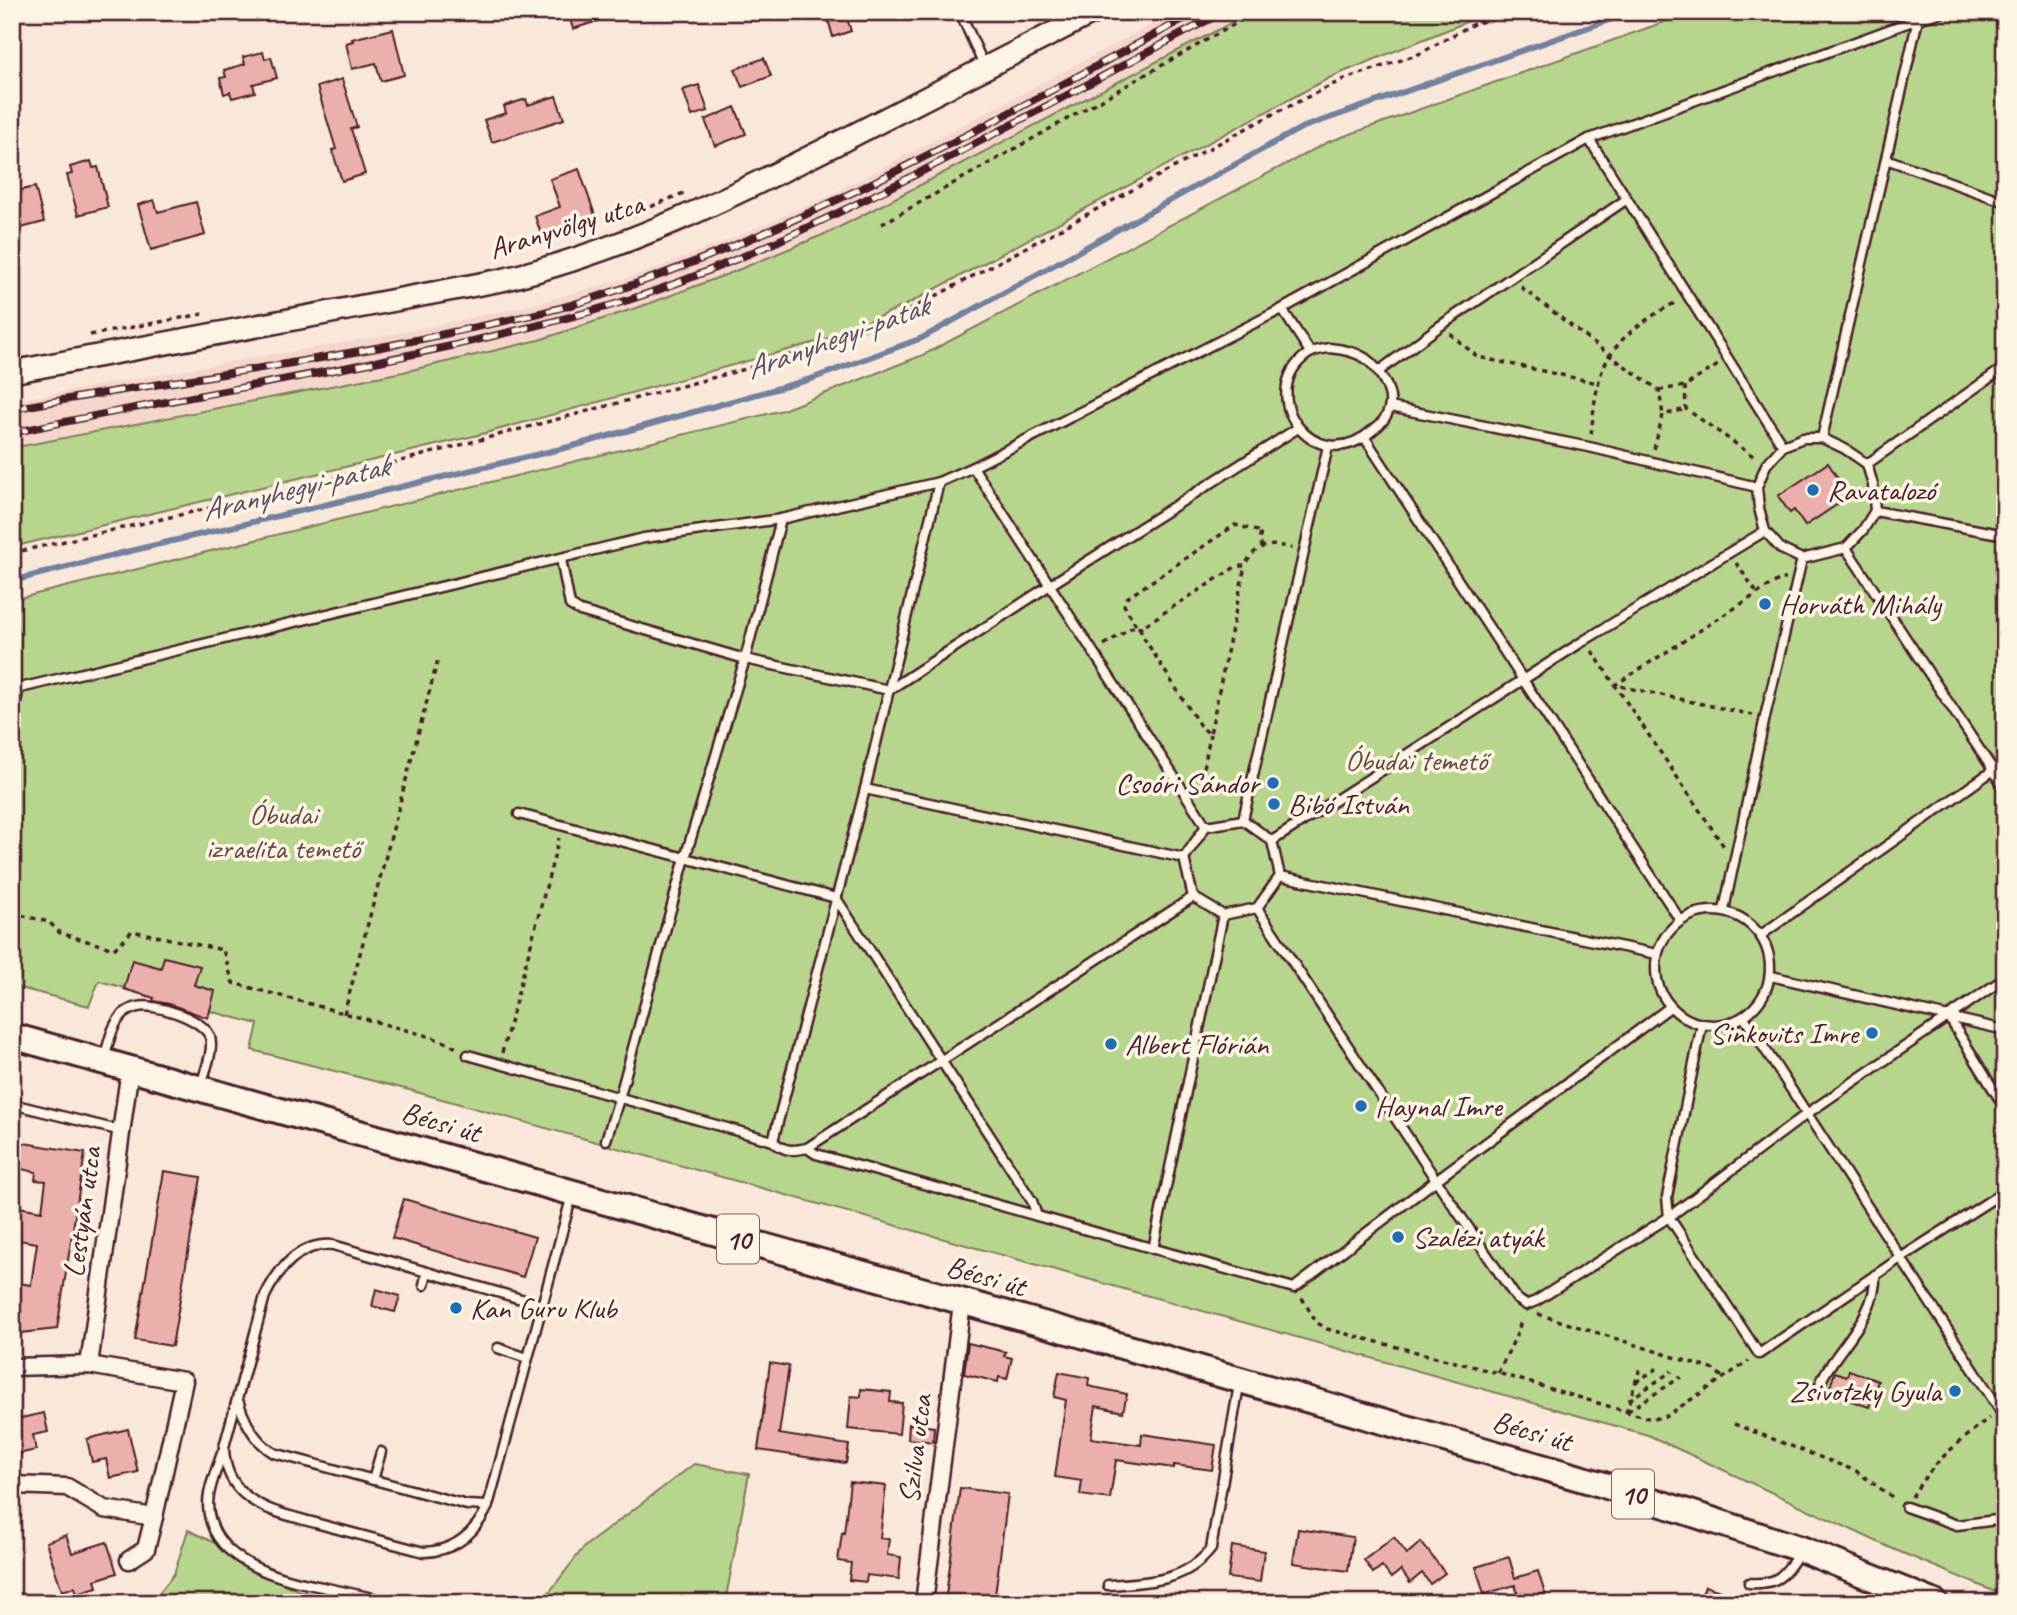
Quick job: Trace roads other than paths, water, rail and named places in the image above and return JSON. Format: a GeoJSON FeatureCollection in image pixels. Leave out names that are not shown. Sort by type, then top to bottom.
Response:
{"type":"FeatureCollection","features":[{"type":"Feature","properties":{"kind":"main road","name":"Bécsi út"},"geometry":{"type":"LineString","coordinates":[[12,1035],[1604,1485],[1801,1549],[1935,1603]]}},
{"type":"Feature","properties":{"kind":"street","name":"Aranyvölgy utca"},"geometry":{"type":"LineString","coordinates":[[12,372],[502,280],[564,263],[629,241],[712,206],[1094,12]]}},
{"type":"Feature","properties":{"kind":"street","name":"Lestyán utca"},"geometry":{"type":"LineString","coordinates":[[89,1364],[130,1068]]}},
{"type":"Feature","properties":{"kind":"street","name":"Szilva utca"},"geometry":{"type":"LineString","coordinates":[[924,1603],[962,1303]]}},
{"type":"Feature","properties":{"kind":"street"},"geometry":{"type":"LineString","coordinates":[[12,1367],[89,1364],[184,1381],[146,1549],[129,1560]]}},
{"type":"Feature","properties":{"kind":"street"},"geometry":{"type":"LineString","coordinates":[[12,1485],[67,1488],[104,1509],[154,1517]]}},
{"type":"Feature","properties":{"kind":"lane"},"geometry":{"type":"LineString","coordinates":[[960,12],[985,68]]}},
{"type":"Feature","properties":{"kind":"lane"},"geometry":{"type":"LineString","coordinates":[[12,719],[16,689],[644,538],[781,519],[939,482],[1282,309],[1589,139],[1943,12]]}},
{"type":"Feature","properties":{"kind":"lane"},"geometry":{"type":"LineString","coordinates":[[1822,438],[1918,19]]}},
{"type":"Feature","properties":{"kind":"lane"},"geometry":{"type":"LineString","coordinates":[[1589,139],[1783,446]]}},
{"type":"Feature","properties":{"kind":"lane"},"geometry":{"type":"LineString","coordinates":[[1886,159],[2005,202]]}},
{"type":"Feature","properties":{"kind":"lane"},"geometry":{"type":"LineString","coordinates":[[1379,371],[1627,199]]}},
{"type":"Feature","properties":{"kind":"lane"},"geometry":{"type":"LineString","coordinates":[[1282,309],[1310,352]]}},
{"type":"Feature","properties":{"kind":"lane"},"geometry":{"type":"LineString","coordinates":[[1329,348],[1347,350],[1365,358],[1379,371],[1387,387],[1391,407],[1380,425],[1365,438],[1345,445],[1328,446],[1311,439],[1298,428],[1288,407],[1288,383],[1297,364],[1310,352],[1329,348]]}},
{"type":"Feature","properties":{"kind":"lane"},"geometry":{"type":"LineString","coordinates":[[1867,464],[2005,367]]}},
{"type":"Feature","properties":{"kind":"lane"},"geometry":{"type":"LineString","coordinates":[[1391,407],[1589,447],[1757,487]]}},
{"type":"Feature","properties":{"kind":"lane"},"geometry":{"type":"LineString","coordinates":[[561,559],[570,605],[580,611],[745,659],[889,690],[1298,428]]}},
{"type":"Feature","properties":{"kind":"lane"},"geometry":{"type":"LineString","coordinates":[[1365,438],[1680,920]]}},
{"type":"Feature","properties":{"kind":"lane"},"geometry":{"type":"LineString","coordinates":[[1803,438],[1822,438],[1867,464],[1873,485],[1875,511],[1863,530],[1846,548],[1802,559],[1781,549],[1765,531],[1757,487],[1766,465],[1783,446],[1803,438]]}},
{"type":"Feature","properties":{"kind":"lane"},"geometry":{"type":"LineString","coordinates":[[1243,820],[1328,446]]}},
{"type":"Feature","properties":{"kind":"lane"},"geometry":{"type":"LineString","coordinates":[[973,467],[1206,826]]}},
{"type":"Feature","properties":{"kind":"lane"},"geometry":{"type":"LineString","coordinates":[[774,1141],[865,789],[939,482]]}},
{"type":"Feature","properties":{"kind":"lane"},"geometry":{"type":"LineString","coordinates":[[1875,511],[2005,535]]}},
{"type":"Feature","properties":{"kind":"lane"},"geometry":{"type":"LineString","coordinates":[[606,1140],[685,858],[745,659],[781,519]]}},
{"type":"Feature","properties":{"kind":"lane"},"geometry":{"type":"LineString","coordinates":[[1272,841],[1585,640],[1765,531]]}},
{"type":"Feature","properties":{"kind":"lane"},"geometry":{"type":"LineString","coordinates":[[1846,548],[2005,789]]}},
{"type":"Feature","properties":{"kind":"lane"},"geometry":{"type":"LineString","coordinates":[[1724,910],[1802,559]]}},
{"type":"Feature","properties":{"kind":"lane"},"geometry":{"type":"LineString","coordinates":[[1761,935],[2005,762]]}},
{"type":"Feature","properties":{"kind":"lane"},"geometry":{"type":"LineString","coordinates":[[865,789],[1184,858]]}},
{"type":"Feature","properties":{"kind":"lane"},"geometry":{"type":"LineString","coordinates":[[519,814],[836,898],[1032,1201],[1037,1216]]}},
{"type":"Feature","properties":{"kind":"lane"},"geometry":{"type":"LineString","coordinates":[[1243,820],[1272,841],[1280,876],[1257,908],[1223,915],[1193,897],[1184,858],[1206,826],[1243,820]]}},
{"type":"Feature","properties":{"kind":"lane"},"geometry":{"type":"LineString","coordinates":[[1280,876],[1657,954]]}},
{"type":"Feature","properties":{"kind":"lane"},"geometry":{"type":"LineString","coordinates":[[468,1055],[774,1141],[779,1147],[792,1151],[807,1147],[1193,897]]}},
{"type":"Feature","properties":{"kind":"lane"},"geometry":{"type":"LineString","coordinates":[[1257,908],[1436,1180],[1517,1299],[1526,1305],[1669,1217],[1808,1113],[2005,978]]}},
{"type":"Feature","properties":{"kind":"lane"},"geometry":{"type":"LineString","coordinates":[[1724,910],[1745,918],[1761,935],[1770,955],[1771,976],[1760,1002],[1744,1017],[1721,1026],[1702,1024],[1686,1019],[1670,1007],[1657,981],[1657,954],[1665,935],[1680,920],[1703,911],[1724,910]]}},
{"type":"Feature","properties":{"kind":"lane"},"geometry":{"type":"LineString","coordinates":[[1153,1249],[1223,915]]}},
{"type":"Feature","properties":{"kind":"lane"},"geometry":{"type":"LineString","coordinates":[[1771,976],[2005,1030]]}},
{"type":"Feature","properties":{"kind":"lane"},"geometry":{"type":"LineString","coordinates":[[103,1062],[113,1027],[118,1020],[132,1009],[148,1006],[191,1019],[206,1031],[211,1045],[200,1087]]}},
{"type":"Feature","properties":{"kind":"lane"},"geometry":{"type":"LineString","coordinates":[[807,1147],[816,1154],[1294,1288],[1670,1007]]}},
{"type":"Feature","properties":{"kind":"lane"},"geometry":{"type":"LineString","coordinates":[[1948,1016],[2005,1108]]}},
{"type":"Feature","properties":{"kind":"lane"},"geometry":{"type":"LineString","coordinates":[[1744,1017],[2005,1418]]}},
{"type":"Feature","properties":{"kind":"lane"},"geometry":{"type":"LineString","coordinates":[[1702,1024],[1667,1196],[1669,1217],[1759,1354],[2005,1191]]}},
{"type":"Feature","properties":{"kind":"lane"},"geometry":{"type":"LineString","coordinates":[[12,1104],[122,1131]]}},
{"type":"Feature","properties":{"kind":"lane"},"geometry":{"type":"LineString","coordinates":[[224,1447],[226,1464],[242,1492],[274,1511],[424,1552],[438,1552],[463,1540],[481,1521],[488,1506],[573,1192]]}},
{"type":"Feature","properties":{"kind":"lane"},"geometry":{"type":"LineString","coordinates":[[396,1603],[274,1576],[252,1566],[231,1551],[217,1535],[208,1503],[265,1296],[274,1278],[296,1256],[314,1246],[333,1245],[541,1305]]}},
{"type":"Feature","properties":{"kind":"lane"},"geometry":{"type":"LineString","coordinates":[[424,1285],[427,1272]]}},
{"type":"Feature","properties":{"kind":"lane"},"geometry":{"type":"LineString","coordinates":[[1817,1392],[1824,1375],[1866,1312],[1876,1287],[1875,1275]]}},
{"type":"Feature","properties":{"kind":"lane"},"geometry":{"type":"LineString","coordinates":[[498,1348],[527,1358]]}},
{"type":"Feature","properties":{"kind":"lane"},"geometry":{"type":"LineString","coordinates":[[1108,1585],[1161,1581],[1202,1560],[1211,1549],[1240,1380]]}},
{"type":"Feature","properties":{"kind":"lane"},"geometry":{"type":"LineString","coordinates":[[238,1400],[248,1426],[264,1447],[274,1453],[467,1505],[488,1506]]}},
{"type":"Feature","properties":{"kind":"lane"},"geometry":{"type":"LineString","coordinates":[[373,1480],[381,1452]]}},
{"type":"Feature","properties":{"kind":"lane"},"geometry":{"type":"LineString","coordinates":[[1906,1507],[1957,1525],[2005,1519]]}},
{"type":"Feature","properties":{"kind":"lane"},"geometry":{"type":"LineString","coordinates":[[1749,1583],[1766,1584],[1779,1579],[1801,1549]]}},
{"type":"Feature","properties":{"kind":"waterway","name":"Aranyhegyi-patak"},"geometry":{"type":"LineString","coordinates":[[12,581],[573,446],[811,379],[922,338],[1301,128],[1632,12]]}},
{"type":"Feature","properties":{"kind":"railway"},"geometry":{"type":"LineString","coordinates":[[12,409],[395,344],[524,317],[597,297],[675,269],[828,204],[977,130],[1197,12]]}},
{"type":"Feature","properties":{"kind":"railway"},"geometry":{"type":"LineString","coordinates":[[12,433],[451,346],[578,315],[652,292],[747,255],[871,197],[1223,12]]}},
{"type":"Feature","properties":{"kind":"place","name":"Ravatalozó"},"geometry":{"type":"Point","coordinates":[1813,490]}},
{"type":"Feature","properties":{"kind":"place","name":"Horváth Mihály"},"geometry":{"type":"Point","coordinates":[1765,604]}},
{"type":"Feature","properties":{"kind":"place","name":"Csoóri Sándor"},"geometry":{"type":"Point","coordinates":[1273,783]}},
{"type":"Feature","properties":{"kind":"place","name":"Bibó István"},"geometry":{"type":"Point","coordinates":[1274,804]}},
{"type":"Feature","properties":{"kind":"place","name":"Sinkovits Imre"},"geometry":{"type":"Point","coordinates":[1872,1033]}},
{"type":"Feature","properties":{"kind":"place","name":"Albert Flórián"},"geometry":{"type":"Point","coordinates":[1111,1044]}},
{"type":"Feature","properties":{"kind":"place","name":"Haynal Imre"},"geometry":{"type":"Point","coordinates":[1361,1106]}},
{"type":"Feature","properties":{"kind":"place","name":"Szalézi atyák"},"geometry":{"type":"Point","coordinates":[1398,1237]}},
{"type":"Feature","properties":{"kind":"place","name":"Kan Guru Klub"},"geometry":{"type":"Point","coordinates":[456,1308]}},
{"type":"Feature","properties":{"kind":"place","name":"Zsivotzky Gyula"},"geometry":{"type":"Point","coordinates":[1955,1391]}},
{"type":"Feature","properties":{"kind":"park label","name":"Óbudai temető"},"geometry":{"type":"Point","coordinates":[1416,760]}},
{"type":"Feature","properties":{"kind":"park label","name":"Óbudai izraelita temető"},"geometry":{"type":"Point","coordinates":[283,831]}}]}
